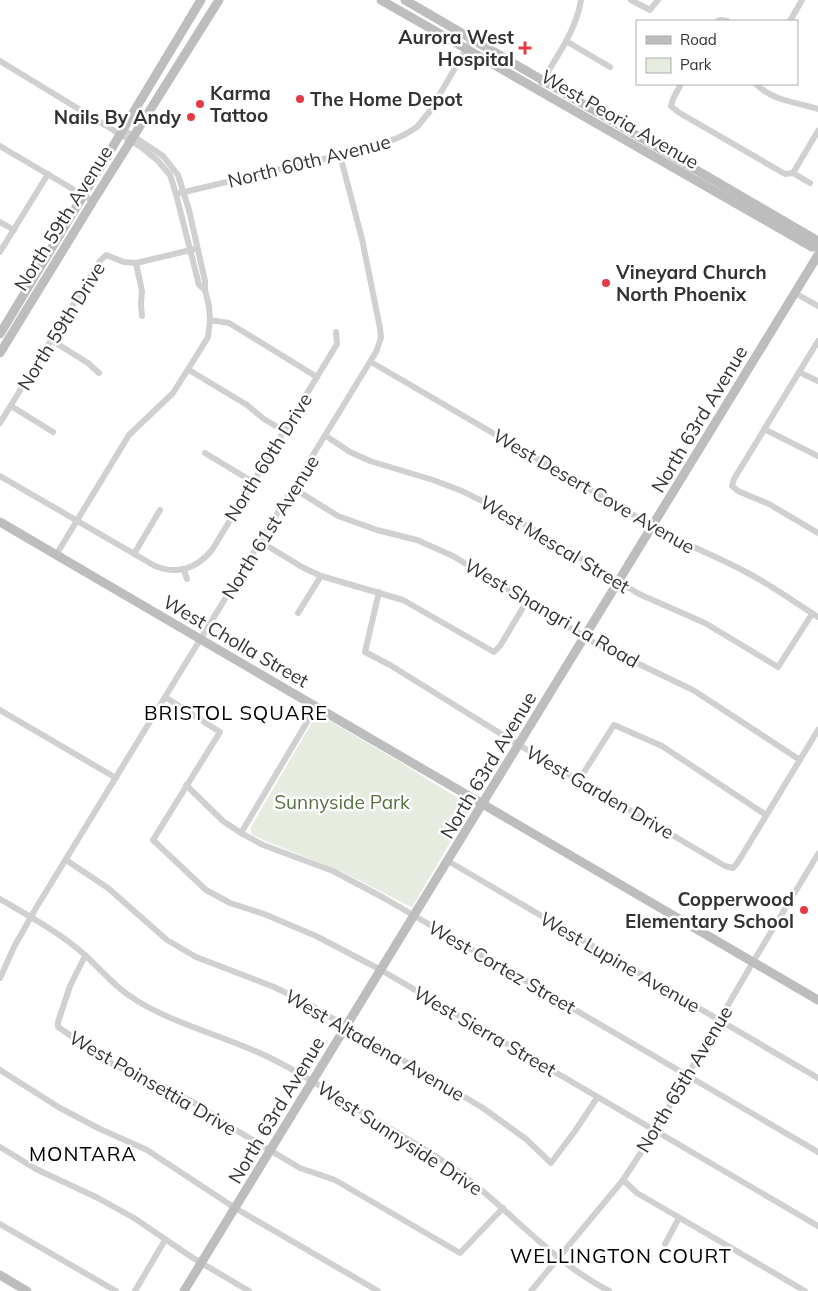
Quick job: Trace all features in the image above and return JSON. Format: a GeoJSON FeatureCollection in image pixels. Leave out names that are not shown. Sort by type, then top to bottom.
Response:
{"type":"FeatureCollection","features":[{"type":"Feature","properties":{"kind":"street","name":"North 59th Avenue"},"geometry":{"type":"LineString","coordinates":[[0,352],[88,198],[120,132],[202,0]]}},
{"type":"Feature","properties":{"kind":"street","name":"North 59th Avenue"},"geometry":{"type":"LineString","coordinates":[[0,334],[88,198],[132,138],[219,0]]}},
{"type":"Feature","properties":{"kind":"street","name":"West Peoria Avenue"},"geometry":{"type":"LineString","coordinates":[[381,0],[612,134],[812,247],[818,247]]}},
{"type":"Feature","properties":{"kind":"street","name":"West Peoria Avenue"},"geometry":{"type":"LineString","coordinates":[[405,0],[818,241]]}},
{"type":"Feature","properties":{"kind":"street"},"geometry":{"type":"LineString","coordinates":[[537,90],[575,24],[581,0]]}},
{"type":"Feature","properties":{"kind":"street"},"geometry":{"type":"LineString","coordinates":[[631,0],[650,10],[658,0]]}},
{"type":"Feature","properties":{"kind":"street"},"geometry":{"type":"LineString","coordinates":[[791,20],[802,0]]}},
{"type":"Feature","properties":{"kind":"street","name":"North 60th Avenue"},"geometry":{"type":"LineString","coordinates":[[176,194],[340,155],[388,142],[404,135],[417,127],[430,111],[472,39]]}},
{"type":"Feature","properties":{"kind":"street"},"geometry":{"type":"LineString","coordinates":[[566,41],[610,67]]}},
{"type":"Feature","properties":{"kind":"street"},"geometry":{"type":"LineString","coordinates":[[0,61],[120,132],[156,150],[178,175],[184,193],[194,249]]}},
{"type":"Feature","properties":{"kind":"street"},"geometry":{"type":"LineString","coordinates":[[680,85],[671,106],[686,117],[784,174],[793,173],[810,183]]}},
{"type":"Feature","properties":{"kind":"street"},"geometry":{"type":"LineString","coordinates":[[757,85],[781,99],[818,109]]}},
{"type":"Feature","properties":{"kind":"street"},"geometry":{"type":"LineString","coordinates":[[612,134],[621,131],[659,153],[676,158]]}},
{"type":"Feature","properties":{"kind":"street"},"geometry":{"type":"LineString","coordinates":[[793,173],[818,131]]}},
{"type":"Feature","properties":{"kind":"street"},"geometry":{"type":"LineString","coordinates":[[56,554],[129,435],[173,393],[208,337],[210,320],[205,281],[176,194],[166,170],[132,138]]}},
{"type":"Feature","properties":{"kind":"street"},"geometry":{"type":"LineString","coordinates":[[0,146],[88,198]]}},
{"type":"Feature","properties":{"kind":"street","name":"North 61st Avenue"},"geometry":{"type":"LineString","coordinates":[[0,976],[31,917],[326,436],[379,346],[380,328],[362,239],[340,155]]}},
{"type":"Feature","properties":{"kind":"street"},"geometry":{"type":"LineString","coordinates":[[0,252],[48,174]]}},
{"type":"Feature","properties":{"kind":"street"},"geometry":{"type":"LineString","coordinates":[[0,222],[14,230]]}},
{"type":"Feature","properties":{"kind":"street"},"geometry":{"type":"LineString","coordinates":[[142,316],[142,291],[136,262],[194,249]]}},
{"type":"Feature","properties":{"kind":"street","name":"North 59th Drive"},"geometry":{"type":"LineString","coordinates":[[0,423],[100,261],[106,255],[124,262],[136,262]]}},
{"type":"Feature","properties":{"kind":"street","name":"North 63rd Avenue"},"geometry":{"type":"LineString","coordinates":[[184,1291],[818,255]]}},
{"type":"Feature","properties":{"kind":"street"},"geometry":{"type":"LineString","coordinates":[[795,293],[818,306]]}},
{"type":"Feature","properties":{"kind":"street"},"geometry":{"type":"LineString","coordinates":[[210,320],[229,323],[317,377]]}},
{"type":"Feature","properties":{"kind":"street","name":"North 60th Drive"},"geometry":{"type":"LineString","coordinates":[[184,570],[197,564],[212,550],[337,344],[336,332]]}},
{"type":"Feature","properties":{"kind":"street"},"geometry":{"type":"LineString","coordinates":[[51,340],[88,363],[99,373]]}},
{"type":"Feature","properties":{"kind":"street"},"geometry":{"type":"LineString","coordinates":[[818,341],[734,479],[732,486],[738,491],[769,504],[818,533]]}},
{"type":"Feature","properties":{"kind":"street","name":"West Desert Cove Avenue"},"geometry":{"type":"LineString","coordinates":[[371,362],[652,526],[683,543],[744,571],[780,591],[815,616]]}},
{"type":"Feature","properties":{"kind":"street"},"geometry":{"type":"LineString","coordinates":[[188,370],[247,405],[264,419],[284,431]]}},
{"type":"Feature","properties":{"kind":"street"},"geometry":{"type":"LineString","coordinates":[[799,372],[818,381]]}},
{"type":"Feature","properties":{"kind":"street"},"geometry":{"type":"LineString","coordinates":[[11,406],[53,432]]}},
{"type":"Feature","properties":{"kind":"street"},"geometry":{"type":"LineString","coordinates":[[764,429],[818,456]]}},
{"type":"Feature","properties":{"kind":"street","name":"West Mescal Street"},"geometry":{"type":"LineString","coordinates":[[326,436],[350,452],[370,461],[462,490],[508,514],[619,582],[662,605],[706,624],[778,668],[815,616]]}},
{"type":"Feature","properties":{"kind":"street"},"geometry":{"type":"LineString","coordinates":[[205,453],[253,482]]}},
{"type":"Feature","properties":{"kind":"street"},"geometry":{"type":"LineString","coordinates":[[0,476],[162,569],[184,570],[186,579]]}},
{"type":"Feature","properties":{"kind":"street","name":"West Shangri La Road"},"geometry":{"type":"LineString","coordinates":[[293,488],[338,516],[377,530],[417,540],[453,556],[585,637],[693,690],[800,760]]}},
{"type":"Feature","properties":{"kind":"street"},"geometry":{"type":"LineString","coordinates":[[134,554],[160,510]]}},
{"type":"Feature","properties":{"kind":"street","name":"West Cholla Street"},"geometry":{"type":"LineString","coordinates":[[0,522],[818,1000]]}},
{"type":"Feature","properties":{"kind":"street"},"geometry":{"type":"LineString","coordinates":[[261,542],[321,576],[379,592],[416,606],[494,652],[500,646],[527,602]]}},
{"type":"Feature","properties":{"kind":"street"},"geometry":{"type":"LineString","coordinates":[[298,613],[321,576]]}},
{"type":"Feature","properties":{"kind":"street","name":"West Garden Drive"},"geometry":{"type":"LineString","coordinates":[[379,592],[365,652],[725,866],[733,868],[766,815]]}},
{"type":"Feature","properties":{"kind":"street"},"geometry":{"type":"LineString","coordinates":[[165,697],[220,732],[186,785]]}},
{"type":"Feature","properties":{"kind":"street"},"geometry":{"type":"LineString","coordinates":[[241,833],[316,707]]}},
{"type":"Feature","properties":{"kind":"street"},"geometry":{"type":"LineString","coordinates":[[0,710],[116,778]]}},
{"type":"Feature","properties":{"kind":"street"},"geometry":{"type":"LineString","coordinates":[[579,780],[614,725],[662,746],[766,815],[818,730]]}},
{"type":"Feature","properties":{"kind":"street","name":"West Cortez Street"},"geometry":{"type":"LineString","coordinates":[[186,785],[223,821],[241,833],[263,845],[333,872],[384,898],[818,1152]]}},
{"type":"Feature","properties":{"kind":"street","name":"West Sierra Street"},"geometry":{"type":"LineString","coordinates":[[186,785],[153,840],[206,890],[230,903],[264,914],[316,936],[381,970],[818,1226]]}},
{"type":"Feature","properties":{"kind":"street","name":"North 65th Avenue"},"geometry":{"type":"LineString","coordinates":[[531,1291],[623,1180],[655,1131],[818,854]]}},
{"type":"Feature","properties":{"kind":"street","name":"West Altadena Avenue"},"geometry":{"type":"LineString","coordinates":[[66,860],[108,888],[153,929],[183,950],[210,963],[307,1002],[483,1108],[526,1139],[551,1163],[598,1098]]}},
{"type":"Feature","properties":{"kind":"street","name":"West Lupine Avenue"},"geometry":{"type":"LineString","coordinates":[[448,861],[818,1078]]}},
{"type":"Feature","properties":{"kind":"street","name":"West Sunnyside Drive"},"geometry":{"type":"LineString","coordinates":[[0,899],[48,927],[85,956],[112,984],[139,1002],[176,1020],[239,1044],[286,1066],[444,1162],[479,1187],[559,1259],[591,1282],[609,1291]]}},
{"type":"Feature","properties":{"kind":"street","name":"West Poinsettia Drive"},"geometry":{"type":"LineString","coordinates":[[85,956],[70,986],[58,1027],[114,1065],[164,1087],[202,1107],[300,1168],[335,1180],[460,1253],[503,1208]]}},
{"type":"Feature","properties":{"kind":"street"},"geometry":{"type":"LineString","coordinates":[[0,1070],[60,1108],[100,1129],[147,1150],[236,1208],[378,1291]]}},
{"type":"Feature","properties":{"kind":"street"},"geometry":{"type":"LineString","coordinates":[[0,1148],[36,1169],[98,1198],[134,1218],[201,1263],[249,1291]]}},
{"type":"Feature","properties":{"kind":"street"},"geometry":{"type":"LineString","coordinates":[[623,1180],[637,1193],[805,1291]]}},
{"type":"Feature","properties":{"kind":"street"},"geometry":{"type":"LineString","coordinates":[[665,1244],[679,1218]]}},
{"type":"Feature","properties":{"kind":"street"},"geometry":{"type":"LineString","coordinates":[[0,1224],[116,1291]]}},
{"type":"Feature","properties":{"kind":"street"},"geometry":{"type":"LineString","coordinates":[[135,1291],[165,1240]]}},
{"type":"Feature","properties":{"kind":"street"},"geometry":{"type":"LineString","coordinates":[[0,1275],[27,1291]]}},
{"type":"Feature","properties":{"kind":"green space","name":"Sunnyside Park"},"geometry":{"type":"Polygon","coordinates":[[[320,715],[467,803],[470,808],[411,907],[343,872],[251,834],[251,827],[315,717],[320,715]]]}},
{"type":"Feature","properties":{"kind":"place","name":"Aurora West Hospital"},"geometry":{"type":"Point","coordinates":[525,48]}},
{"type":"Feature","properties":{"kind":"place","name":"The Home Depot"},"geometry":{"type":"Point","coordinates":[300,99]}},
{"type":"Feature","properties":{"kind":"place","name":"Karma Tattoo"},"geometry":{"type":"Point","coordinates":[200,104]}},
{"type":"Feature","properties":{"kind":"place","name":"Nails By Andy"},"geometry":{"type":"Point","coordinates":[191,117]}},
{"type":"Feature","properties":{"kind":"place","name":"Vineyard Church North Phoenix"},"geometry":{"type":"Point","coordinates":[606,283]}},
{"type":"Feature","properties":{"kind":"place","name":"Copperwood Elementary School"},"geometry":{"type":"Point","coordinates":[804,910]}},
{"type":"Feature","properties":{"kind":"district","name":"BRISTOL SQUARE"},"geometry":{"type":"Point","coordinates":[236,713]}},
{"type":"Feature","properties":{"kind":"district","name":"MONTARA"},"geometry":{"type":"Point","coordinates":[83,1154]}},
{"type":"Feature","properties":{"kind":"district","name":"WELLINGTON COURT"},"geometry":{"type":"Point","coordinates":[621,1256]}}]}
